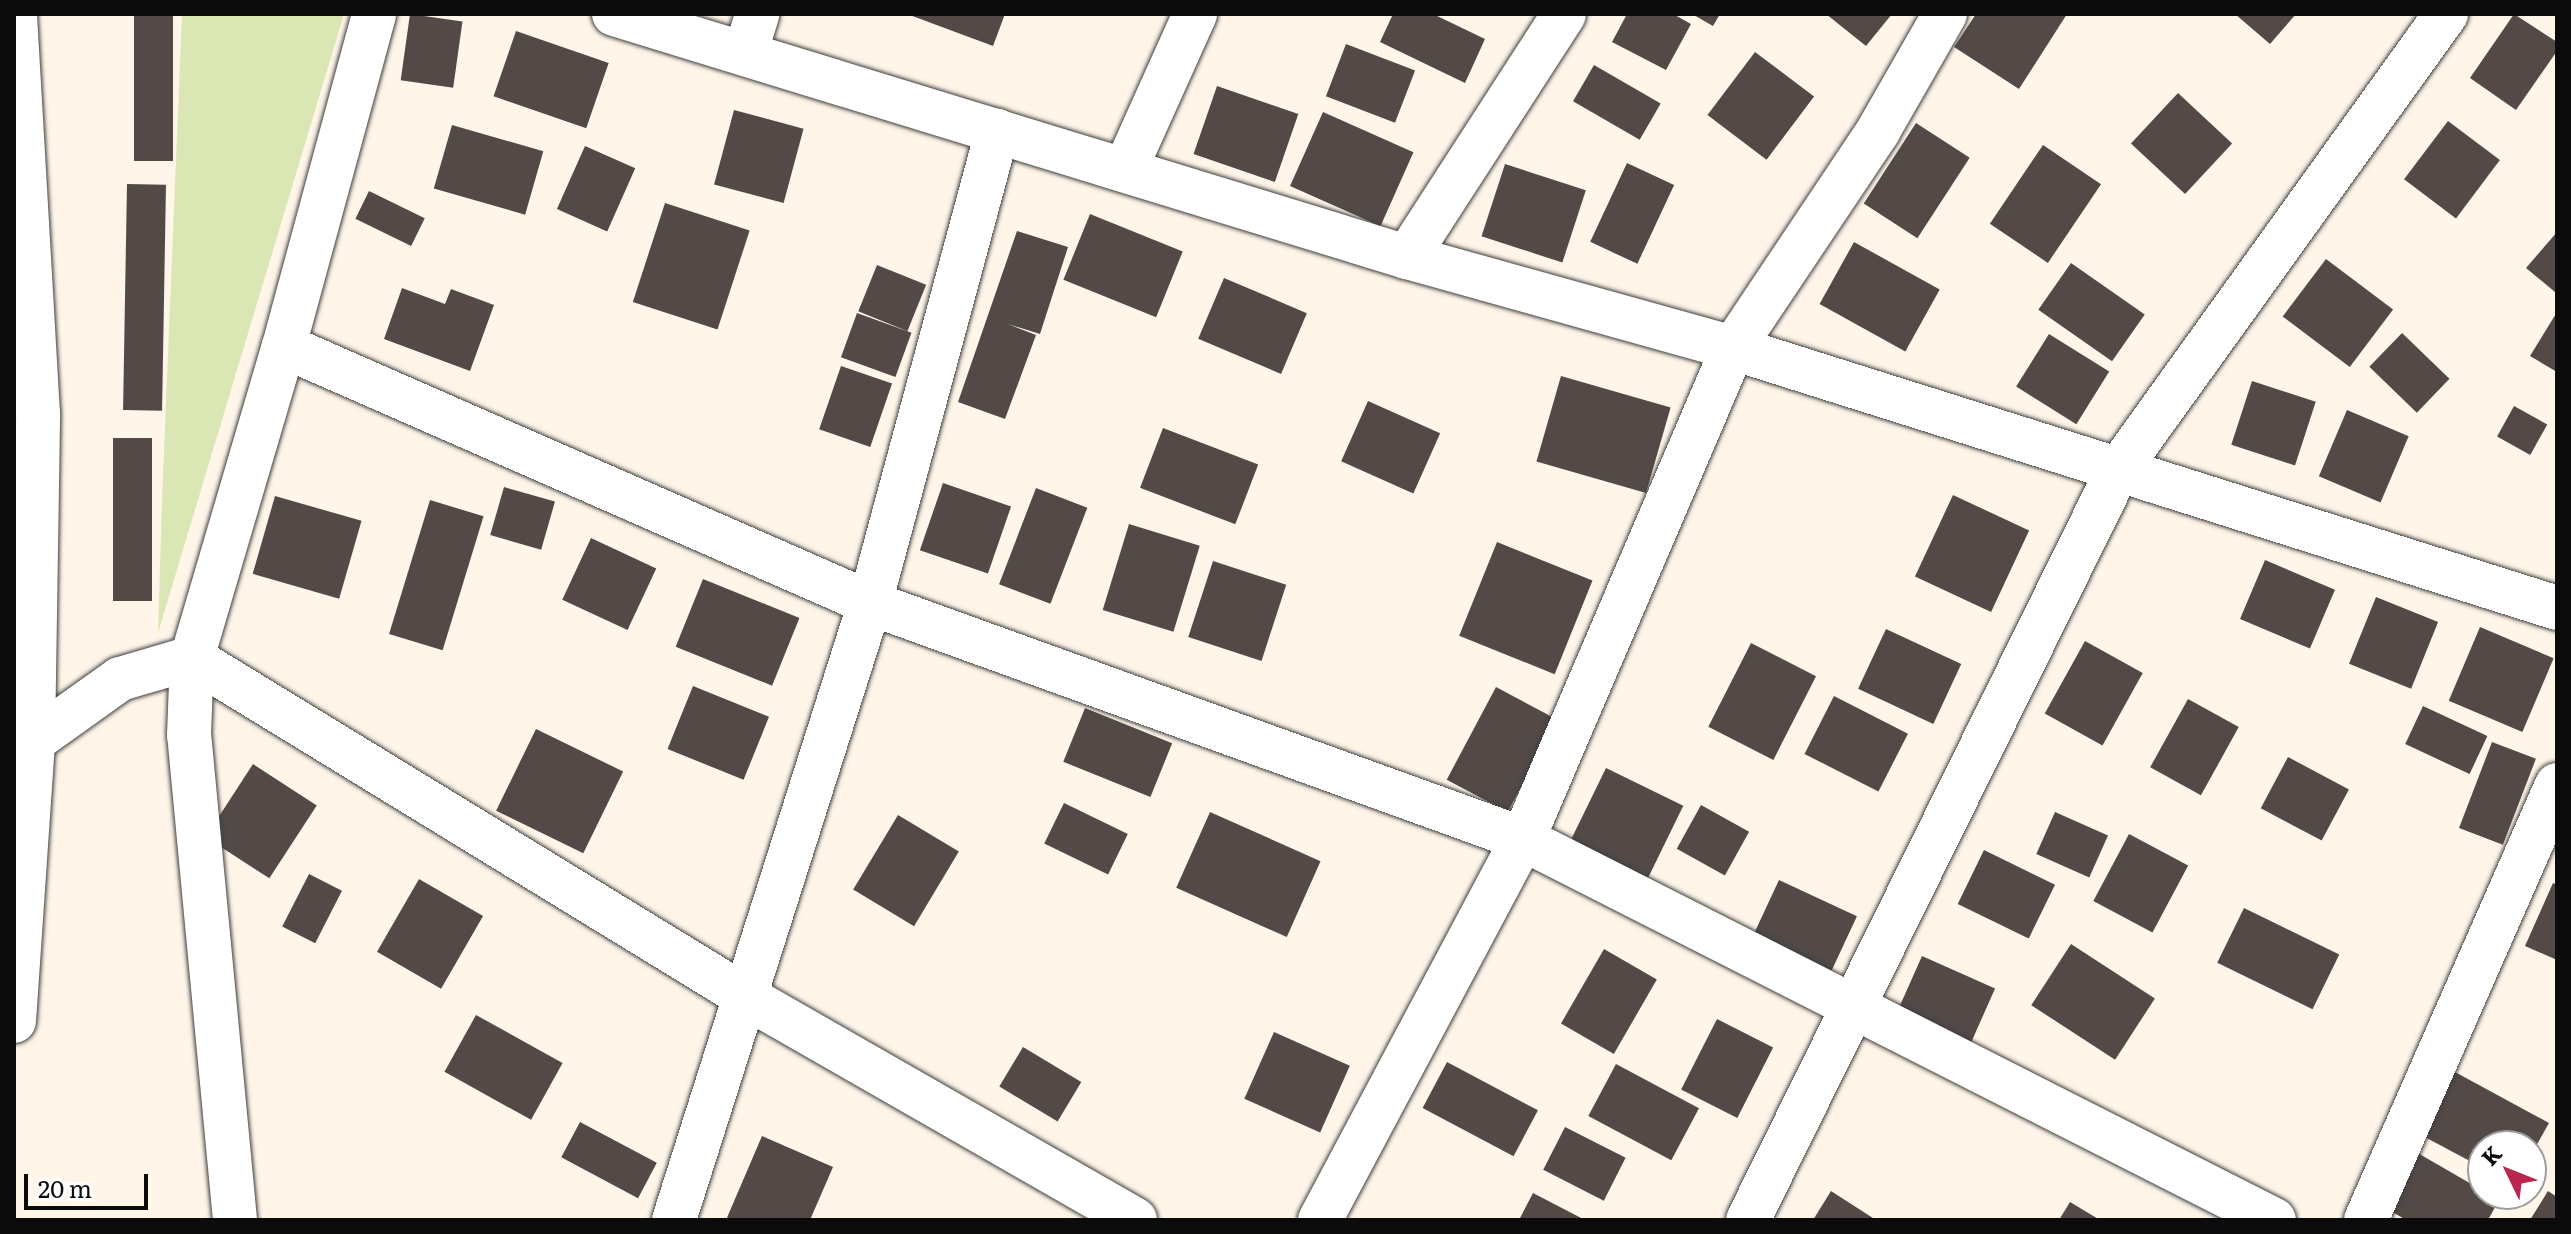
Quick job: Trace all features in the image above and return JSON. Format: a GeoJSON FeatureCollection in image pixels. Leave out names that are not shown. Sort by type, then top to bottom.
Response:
{"type":"FeatureCollection","features":[{"type":"Feature","properties":{"kind":"street"},"geometry":{"type":"LineString","coordinates":[[14,1021],[24,744],[26,409],[15,14]]}},
{"type":"Feature","properties":{"kind":"street"},"geometry":{"type":"LineString","coordinates":[[235,1220],[189,735],[192,658],[284,346],[374,14]]}},
{"type":"Feature","properties":{"kind":"street"},"geometry":{"type":"LineString","coordinates":[[614,14],[752,33],[997,131],[1407,257],[1733,348],[2557,608]]}},
{"type":"Feature","properties":{"kind":"street"},"geometry":{"type":"LineString","coordinates":[[1125,170],[1195,14]]}},
{"type":"Feature","properties":{"kind":"street"},"geometry":{"type":"LineString","coordinates":[[1407,257],[1564,14]]}},
{"type":"Feature","properties":{"kind":"street"},"geometry":{"type":"LineString","coordinates":[[1320,1220],[1523,839],[1733,348],[1878,131],[1945,14]]}},
{"type":"Feature","properties":{"kind":"street"},"geometry":{"type":"LineString","coordinates":[[1748,1220],[2118,470],[2446,14]]}},
{"type":"Feature","properties":{"kind":"street"},"geometry":{"type":"LineString","coordinates":[[674,1220],[748,998],[870,603],[997,131]]}},
{"type":"Feature","properties":{"kind":"street"},"geometry":{"type":"LineString","coordinates":[[284,346],[870,603],[1523,839],[1853,1010],[2274,1220]]}},
{"type":"Feature","properties":{"kind":"street"},"geometry":{"type":"LineString","coordinates":[[24,744],[120,679],[192,658],[748,998],[1135,1220]]}},
{"type":"Feature","properties":{"kind":"street"},"geometry":{"type":"LineString","coordinates":[[2366,1220],[2557,785]]}},
{"type":"Feature","properties":{"kind":"green space"},"geometry":{"type":"Polygon","coordinates":[[[182,14],[344,14],[158,633],[162,500],[182,14]]]}},
{"type":"Feature","properties":{"kind":"building"},"geometry":{"type":"Polygon","coordinates":[[[134,14],[173,14],[173,161],[134,161],[134,14]]]}},
{"type":"Feature","properties":{"kind":"building"},"geometry":{"type":"Polygon","coordinates":[[[410,14],[462,21],[453,88],[401,80],[410,14]]]}},
{"type":"Feature","properties":{"kind":"building"},"geometry":{"type":"Polygon","coordinates":[[[907,14],[1005,14],[993,46],[907,14]]]}},
{"type":"Feature","properties":{"kind":"building"},"geometry":{"type":"Polygon","coordinates":[[[1393,14],[1433,14],[1485,39],[1465,83],[1380,42],[1393,14]]]}},
{"type":"Feature","properties":{"kind":"building"},"geometry":{"type":"Polygon","coordinates":[[[1627,14],[1673,14],[1691,24],[1666,70],[1612,42],[1627,14]]]}},
{"type":"Feature","properties":{"kind":"building"},"geometry":{"type":"Polygon","coordinates":[[[1692,14],[1720,14],[1713,26],[1692,14]]]}},
{"type":"Feature","properties":{"kind":"building"},"geometry":{"type":"Polygon","coordinates":[[[1826,14],[1892,14],[1866,46],[1826,14]]]}},
{"type":"Feature","properties":{"kind":"building"},"geometry":{"type":"Polygon","coordinates":[[[1976,14],[2067,14],[2019,89],[1954,47],[1976,14]]]}},
{"type":"Feature","properties":{"kind":"building"},"geometry":{"type":"Polygon","coordinates":[[[2235,14],[2296,14],[2270,44],[2235,14]]]}},
{"type":"Feature","properties":{"kind":"building"},"geometry":{"type":"Polygon","coordinates":[[[2514,14],[2557,42],[2557,51],[2516,110],[2470,78],[2514,14]]]}},
{"type":"Feature","properties":{"kind":"building"},"geometry":{"type":"Polygon","coordinates":[[[516,31],[609,63],[586,128],[494,96],[516,31]]]}},
{"type":"Feature","properties":{"kind":"building"},"geometry":{"type":"Polygon","coordinates":[[[1346,44],[1415,71],[1395,123],[1326,96],[1346,44]]]}},
{"type":"Feature","properties":{"kind":"building"},"geometry":{"type":"Polygon","coordinates":[[[1755,52],[1814,97],[1767,160],[1707,115],[1755,52]]]}},
{"type":"Feature","properties":{"kind":"building"},"geometry":{"type":"Polygon","coordinates":[[[1594,65],[1661,104],[1640,140],[1573,101],[1594,65]]]}},
{"type":"Feature","properties":{"kind":"building"},"geometry":{"type":"Polygon","coordinates":[[[1217,86],[1298,114],[1275,182],[1194,154],[1217,86]]]}},
{"type":"Feature","properties":{"kind":"building"},"geometry":{"type":"Polygon","coordinates":[[[2178,93],[2232,143],[2185,194],[2131,143],[2178,93]]]}},
{"type":"Feature","properties":{"kind":"building"},"geometry":{"type":"Polygon","coordinates":[[[734,110],[804,129],[784,203],[714,184],[734,110]]]}},
{"type":"Feature","properties":{"kind":"building"},"geometry":{"type":"Polygon","coordinates":[[[1323,112],[1413,152],[1380,226],[1290,186],[1323,112]]]}},
{"type":"Feature","properties":{"kind":"building"},"geometry":{"type":"Polygon","coordinates":[[[2448,121],[2500,160],[2456,218],[2404,179],[2448,121]]]}},
{"type":"Feature","properties":{"kind":"building"},"geometry":{"type":"Polygon","coordinates":[[[1916,123],[1970,158],[1917,238],[1864,204],[1916,123]]]}},
{"type":"Feature","properties":{"kind":"building"},"geometry":{"type":"Polygon","coordinates":[[[452,125],[543,151],[525,215],[434,188],[452,125]]]}},
{"type":"Feature","properties":{"kind":"building"},"geometry":{"type":"Polygon","coordinates":[[[2043,145],[2101,184],[2048,263],[1990,224],[2043,145]]]}},
{"type":"Feature","properties":{"kind":"building"},"geometry":{"type":"Polygon","coordinates":[[[585,146],[635,168],[607,231],[557,209],[585,146]]]}},
{"type":"Feature","properties":{"kind":"building"},"geometry":{"type":"Polygon","coordinates":[[[1627,163],[1674,185],[1637,264],[1590,242],[1627,163]]]}},
{"type":"Feature","properties":{"kind":"building"},"geometry":{"type":"Polygon","coordinates":[[[1505,164],[1586,190],[1562,263],[1482,236],[1505,164]]]}},
{"type":"Feature","properties":{"kind":"building"},"geometry":{"type":"Polygon","coordinates":[[[127,184],[166,185],[162,411],[123,410],[127,184]]]}},
{"type":"Feature","properties":{"kind":"building"},"geometry":{"type":"Polygon","coordinates":[[[369,191],[425,218],[411,246],[355,219],[369,191]]]}},
{"type":"Feature","properties":{"kind":"building"},"geometry":{"type":"Polygon","coordinates":[[[665,203],[750,231],[718,329],[633,302],[665,203]]]}},
{"type":"Feature","properties":{"kind":"building"},"geometry":{"type":"Polygon","coordinates":[[[1090,214],[1183,251],[1156,317],[1063,280],[1090,214]]]}},
{"type":"Feature","properties":{"kind":"building"},"geometry":{"type":"Polygon","coordinates":[[[1017,231],[1068,247],[1040,334],[1008,324],[1036,335],[1005,419],[958,402],[1017,231]]]}},
{"type":"Feature","properties":{"kind":"building"},"geometry":{"type":"Polygon","coordinates":[[[2557,232],[2557,290],[2555,292],[2526,268],[2557,232]]]}},
{"type":"Feature","properties":{"kind":"building"},"geometry":{"type":"Polygon","coordinates":[[[1854,242],[1940,290],[1905,352],[1820,304],[1854,242]]]}},
{"type":"Feature","properties":{"kind":"building"},"geometry":{"type":"Polygon","coordinates":[[[2326,259],[2393,310],[2350,367],[2283,317],[2326,259]]]}},
{"type":"Feature","properties":{"kind":"building"},"geometry":{"type":"Polygon","coordinates":[[[2071,263],[2145,315],[2112,361],[2038,310],[2071,263]]]}},
{"type":"Feature","properties":{"kind":"building"},"geometry":{"type":"Polygon","coordinates":[[[877,265],[926,285],[907,331],[858,311],[877,265]]]}},
{"type":"Feature","properties":{"kind":"building"},"geometry":{"type":"Polygon","coordinates":[[[1224,278],[1307,313],[1281,374],[1198,339],[1224,278]]]}},
{"type":"Feature","properties":{"kind":"building"},"geometry":{"type":"Polygon","coordinates":[[[402,288],[445,304],[451,289],[494,305],[470,371],[384,339],[402,288]]]}},
{"type":"Feature","properties":{"kind":"building"},"geometry":{"type":"Polygon","coordinates":[[[2557,312],[2557,372],[2530,356],[2557,312]]]}},
{"type":"Feature","properties":{"kind":"building"},"geometry":{"type":"Polygon","coordinates":[[[857,313],[912,333],[895,377],[841,357],[857,313]]]}},
{"type":"Feature","properties":{"kind":"building"},"geometry":{"type":"Polygon","coordinates":[[[2402,333],[2449,379],[2417,413],[2369,367],[2402,333]]]}},
{"type":"Feature","properties":{"kind":"building"},"geometry":{"type":"Polygon","coordinates":[[[2049,334],[2109,372],[2076,424],[2016,387],[2049,334]]]}},
{"type":"Feature","properties":{"kind":"building"},"geometry":{"type":"Polygon","coordinates":[[[841,366],[892,384],[870,447],[819,429],[841,366]]]}},
{"type":"Feature","properties":{"kind":"building"},"geometry":{"type":"Polygon","coordinates":[[[1561,376],[1671,407],[1646,493],[1536,462],[1561,376]]]}},
{"type":"Feature","properties":{"kind":"building"},"geometry":{"type":"Polygon","coordinates":[[[2252,381],[2316,402],[2295,465],[2231,445],[2252,381]]]}},
{"type":"Feature","properties":{"kind":"building"},"geometry":{"type":"Polygon","coordinates":[[[1368,401],[1440,433],[1413,493],[1341,461],[1368,401]]]}},
{"type":"Feature","properties":{"kind":"building"},"geometry":{"type":"Polygon","coordinates":[[[2514,406],[2547,424],[2530,455],[2497,437],[2514,406]]]}},
{"type":"Feature","properties":{"kind":"building"},"geometry":{"type":"Polygon","coordinates":[[[2347,410],[2409,436],[2381,502],[2319,476],[2347,410]]]}},
{"type":"Feature","properties":{"kind":"building"},"geometry":{"type":"Polygon","coordinates":[[[1163,428],[1258,465],[1235,524],[1140,488],[1163,428]]]}},
{"type":"Feature","properties":{"kind":"building"},"geometry":{"type":"Polygon","coordinates":[[[113,438],[152,438],[152,601],[113,601],[113,438]]]}},
{"type":"Feature","properties":{"kind":"building"},"geometry":{"type":"Polygon","coordinates":[[[943,483],[1011,506],[988,574],[920,550],[943,483]]]}},
{"type":"Feature","properties":{"kind":"building"},"geometry":{"type":"Polygon","coordinates":[[[504,487],[555,502],[541,550],[490,535],[504,487]]]}},
{"type":"Feature","properties":{"kind":"building"},"geometry":{"type":"Polygon","coordinates":[[[1036,488],[1087,508],[1050,604],[999,584],[1036,488]]]}},
{"type":"Feature","properties":{"kind":"building"},"geometry":{"type":"Polygon","coordinates":[[[1953,495],[2029,530],[1991,612],[1915,577],[1953,495]]]}},
{"type":"Feature","properties":{"kind":"building"},"geometry":{"type":"Polygon","coordinates":[[[275,496],[362,521],[339,599],[253,574],[275,496]]]}},
{"type":"Feature","properties":{"kind":"building"},"geometry":{"type":"Polygon","coordinates":[[[430,500],[484,516],[443,650],[389,634],[430,500]]]}},
{"type":"Feature","properties":{"kind":"building"},"geometry":{"type":"Polygon","coordinates":[[[1129,524],[1200,546],[1173,632],[1103,610],[1129,524]]]}},
{"type":"Feature","properties":{"kind":"building"},"geometry":{"type":"Polygon","coordinates":[[[591,538],[656,568],[628,630],[562,600],[591,538]]]}},
{"type":"Feature","properties":{"kind":"building"},"geometry":{"type":"Polygon","coordinates":[[[1497,542],[1592,581],[1555,674],[1459,636],[1497,542]]]}},
{"type":"Feature","properties":{"kind":"building"},"geometry":{"type":"Polygon","coordinates":[[[2265,560],[2335,590],[2310,649],[2240,619],[2265,560]]]}},
{"type":"Feature","properties":{"kind":"building"},"geometry":{"type":"Polygon","coordinates":[[[1213,561],[1286,585],[1262,661],[1188,637],[1213,561]]]}},
{"type":"Feature","properties":{"kind":"building"},"geometry":{"type":"Polygon","coordinates":[[[703,579],[799,618],[772,686],[676,647],[703,579]]]}},
{"type":"Feature","properties":{"kind":"building"},"geometry":{"type":"Polygon","coordinates":[[[2376,597],[2438,622],[2411,689],[2349,664],[2376,597]]]}},
{"type":"Feature","properties":{"kind":"building"},"geometry":{"type":"Polygon","coordinates":[[[2480,627],[2554,658],[2522,732],[2449,701],[2480,627]]]}},
{"type":"Feature","properties":{"kind":"building"},"geometry":{"type":"Polygon","coordinates":[[[1886,629],[1961,664],[1933,724],[1858,689],[1886,629]]]}},
{"type":"Feature","properties":{"kind":"building"},"geometry":{"type":"Polygon","coordinates":[[[2085,641],[2143,673],[2102,746],[2045,714],[2085,641]]]}},
{"type":"Feature","properties":{"kind":"building"},"geometry":{"type":"Polygon","coordinates":[[[1751,643],[1816,676],[1773,760],[1708,727],[1751,643]]]}},
{"type":"Feature","properties":{"kind":"building"},"geometry":{"type":"Polygon","coordinates":[[[693,686],[769,717],[744,780],[668,749],[693,686]]]}},
{"type":"Feature","properties":{"kind":"building"},"geometry":{"type":"Polygon","coordinates":[[[1496,687],[1557,719],[1508,812],[1447,780],[1496,687]]]}},
{"type":"Feature","properties":{"kind":"building"},"geometry":{"type":"Polygon","coordinates":[[[1834,696],[1908,734],[1878,792],[1804,754],[1834,696]]]}},
{"type":"Feature","properties":{"kind":"building"},"geometry":{"type":"Polygon","coordinates":[[[2188,699],[2239,727],[2201,795],[2150,767],[2188,699]]]}},
{"type":"Feature","properties":{"kind":"building"},"geometry":{"type":"Polygon","coordinates":[[[2423,706],[2487,736],[2470,774],[2405,744],[2423,706]]]}},
{"type":"Feature","properties":{"kind":"building"},"geometry":{"type":"Polygon","coordinates":[[[1085,708],[1172,743],[1150,797],[1063,762],[1085,708]]]}},
{"type":"Feature","properties":{"kind":"building"},"geometry":{"type":"Polygon","coordinates":[[[536,729],[623,772],[583,853],[496,811],[536,729]]]}},
{"type":"Feature","properties":{"kind":"building"},"geometry":{"type":"Polygon","coordinates":[[[2492,742],[2536,759],[2503,845],[2459,828],[2492,742]]]}},
{"type":"Feature","properties":{"kind":"building"},"geometry":{"type":"Polygon","coordinates":[[[2288,757],[2349,789],[2322,841],[2261,808],[2288,757]]]}},
{"type":"Feature","properties":{"kind":"building"},"geometry":{"type":"Polygon","coordinates":[[[253,764],[317,805],[269,878],[206,837],[253,764]]]}},
{"type":"Feature","properties":{"kind":"building"},"geometry":{"type":"Polygon","coordinates":[[[1606,768],[1683,806],[1647,880],[1570,843],[1606,768]]]}},
{"type":"Feature","properties":{"kind":"building"},"geometry":{"type":"Polygon","coordinates":[[[1064,803],[1128,834],[1108,875],[1044,843],[1064,803]]]}},
{"type":"Feature","properties":{"kind":"building"},"geometry":{"type":"Polygon","coordinates":[[[1701,805],[1749,832],[1725,875],[1677,849],[1701,805]]]}},
{"type":"Feature","properties":{"kind":"building"},"geometry":{"type":"Polygon","coordinates":[[[1210,812],[1321,861],[1287,937],[1176,888],[1210,812]]]}},
{"type":"Feature","properties":{"kind":"building"},"geometry":{"type":"Polygon","coordinates":[[[2055,812],[2108,836],[2089,878],[2036,854],[2055,812]]]}},
{"type":"Feature","properties":{"kind":"building"},"geometry":{"type":"Polygon","coordinates":[[[898,815],[959,852],[914,926],[853,890],[898,815]]]}},
{"type":"Feature","properties":{"kind":"building"},"geometry":{"type":"Polygon","coordinates":[[[2129,834],[2188,865],[2152,933],[2093,901],[2129,834]]]}},
{"type":"Feature","properties":{"kind":"building"},"geometry":{"type":"Polygon","coordinates":[[[1984,850],[2055,885],[2029,939],[1958,904],[1984,850]]]}},
{"type":"Feature","properties":{"kind":"building"},"geometry":{"type":"Polygon","coordinates":[[[309,874],[342,891],[315,943],[282,927],[309,874]]]}},
{"type":"Feature","properties":{"kind":"building"},"geometry":{"type":"Polygon","coordinates":[[[419,879],[483,916],[441,989],[377,952],[419,879]]]}},
{"type":"Feature","properties":{"kind":"building"},"geometry":{"type":"Polygon","coordinates":[[[1779,880],[1857,916],[1830,974],[1752,938],[1779,880]]]}},
{"type":"Feature","properties":{"kind":"building"},"geometry":{"type":"Polygon","coordinates":[[[2553,883],[2557,885],[2557,960],[2525,946],[2553,883]]]}},
{"type":"Feature","properties":{"kind":"building"},"geometry":{"type":"Polygon","coordinates":[[[2244,908],[2339,954],[2313,1009],[2217,963],[2244,908]]]}},
{"type":"Feature","properties":{"kind":"building"},"geometry":{"type":"Polygon","coordinates":[[[2071,944],[2155,998],[2115,1060],[2031,1005],[2071,944]]]}},
{"type":"Feature","properties":{"kind":"building"},"geometry":{"type":"Polygon","coordinates":[[[1604,949],[1657,980],[1614,1054],[1561,1023],[1604,949]]]}},
{"type":"Feature","properties":{"kind":"building"},"geometry":{"type":"Polygon","coordinates":[[[1922,956],[1995,989],[1969,1048],[1896,1015],[1922,956]]]}},
{"type":"Feature","properties":{"kind":"building"},"geometry":{"type":"Polygon","coordinates":[[[476,1015],[563,1063],[531,1120],[444,1072],[476,1015]]]}},
{"type":"Feature","properties":{"kind":"building"},"geometry":{"type":"Polygon","coordinates":[[[1717,1019],[1773,1048],[1737,1118],[1681,1089],[1717,1019]]]}},
{"type":"Feature","properties":{"kind":"building"},"geometry":{"type":"Polygon","coordinates":[[[1274,1032],[1350,1066],[1320,1132],[1244,1099],[1274,1032]]]}},
{"type":"Feature","properties":{"kind":"building"},"geometry":{"type":"Polygon","coordinates":[[[1023,1047],[1081,1082],[1058,1121],[999,1086],[1023,1047]]]}},
{"type":"Feature","properties":{"kind":"building"},"geometry":{"type":"Polygon","coordinates":[[[1447,1062],[1538,1110],[1514,1156],[1423,1108],[1447,1062]]]}},
{"type":"Feature","properties":{"kind":"building"},"geometry":{"type":"Polygon","coordinates":[[[1616,1064],[1699,1108],[1671,1160],[1588,1116],[1616,1064]]]}},
{"type":"Feature","properties":{"kind":"building"},"geometry":{"type":"Polygon","coordinates":[[[2455,1072],[2549,1123],[2545,1130],[2467,1130],[2467,1159],[2421,1135],[2455,1072]]]}},
{"type":"Feature","properties":{"kind":"building"},"geometry":{"type":"Polygon","coordinates":[[[580,1122],[657,1163],[638,1198],[561,1157],[580,1122]]]}},
{"type":"Feature","properties":{"kind":"building"},"geometry":{"type":"Polygon","coordinates":[[[1565,1127],[1626,1158],[1604,1201],[1543,1170],[1565,1127]]]}},
{"type":"Feature","properties":{"kind":"building"},"geometry":{"type":"Polygon","coordinates":[[[762,1136],[833,1167],[810,1220],[726,1220],[762,1136]]]}},
{"type":"Feature","properties":{"kind":"building"},"geometry":{"type":"Polygon","coordinates":[[[2416,1152],[2467,1181],[2467,1210],[2494,1210],[2488,1220],[2406,1220],[2384,1207],[2416,1152]]]}},
{"type":"Feature","properties":{"kind":"building"},"geometry":{"type":"Polygon","coordinates":[[[1831,1191],[1876,1220],[1813,1220],[1831,1191]]]}},
{"type":"Feature","properties":{"kind":"building"},"geometry":{"type":"Polygon","coordinates":[[[1533,1193],[1585,1220],[1519,1220],[1533,1193]]]}},
{"type":"Feature","properties":{"kind":"building"},"geometry":{"type":"Polygon","coordinates":[[[2547,1193],[2557,1197],[2557,1220],[2530,1220],[2536,1210],[2547,1210],[2547,1193]]]}},
{"type":"Feature","properties":{"kind":"building"},"geometry":{"type":"Polygon","coordinates":[[[2070,1202],[2100,1220],[2059,1220],[2070,1202]]]}}]}
